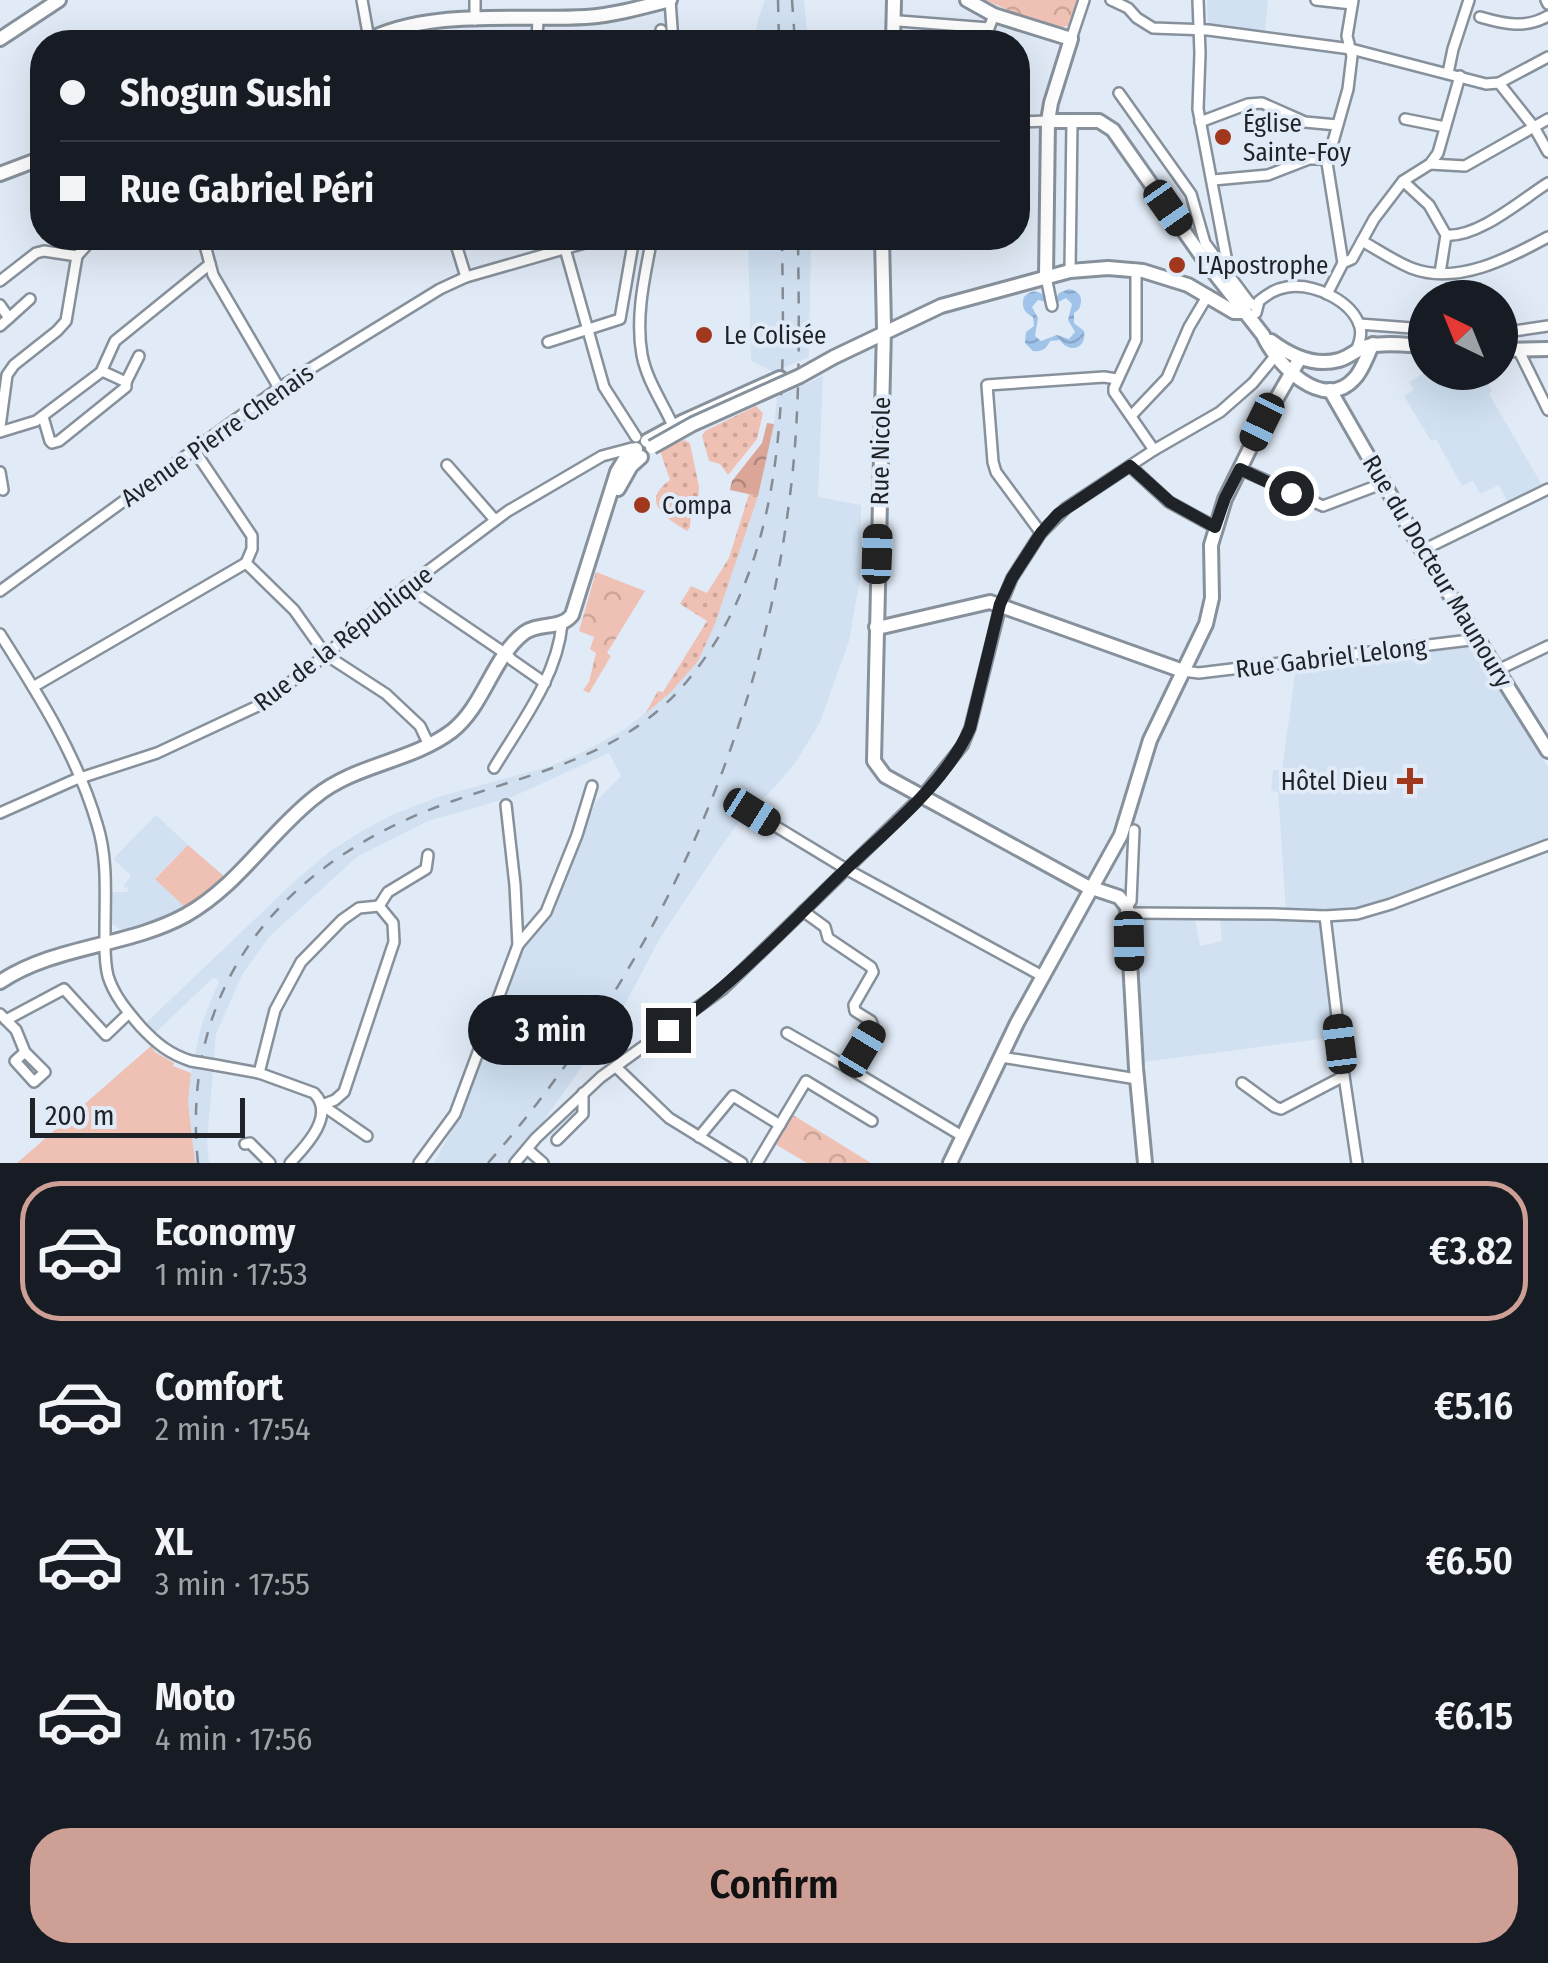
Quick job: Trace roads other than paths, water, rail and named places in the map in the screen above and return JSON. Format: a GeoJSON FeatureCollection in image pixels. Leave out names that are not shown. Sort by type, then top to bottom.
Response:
{"type":"FeatureCollection","features":[{"type":"Feature","properties":{"kind":"main road"},"geometry":{"type":"LineString","coordinates":[[0,39],[59,0]]}},
{"type":"Feature","properties":{"kind":"main road"},"geometry":{"type":"LineString","coordinates":[[397,30],[414,24],[589,16],[670,0]]}},
{"type":"Feature","properties":{"kind":"main road"},"geometry":{"type":"LineString","coordinates":[[893,30],[894,0]]}},
{"type":"Feature","properties":{"kind":"main road"},"geometry":{"type":"LineString","coordinates":[[966,0],[994,16],[1071,39],[1048,121],[1046,277]]}},
{"type":"Feature","properties":{"kind":"main road"},"geometry":{"type":"LineString","coordinates":[[1048,121],[1099,120],[1113,130],[1250,310],[1276,355],[1310,386],[1330,390],[1346,386],[1356,378],[1373,344]]}},
{"type":"Feature","properties":{"kind":"main road"},"geometry":{"type":"LineString","coordinates":[[0,174],[30,163]]}},
{"type":"Feature","properties":{"kind":"main road","name":"Rue Nicole"},"geometry":{"type":"LineString","coordinates":[[882,250],[874,761],[885,776],[922,796]]}},
{"type":"Feature","properties":{"kind":"main road"},"geometry":{"type":"LineString","coordinates":[[641,446],[673,426],[942,306],[1046,277],[1108,268],[1136,270],[1177,281],[1234,312],[1250,310]]}},
{"type":"Feature","properties":{"kind":"main road"},"geometry":{"type":"LineString","coordinates":[[1259,331],[1284,351],[1323,362],[1373,344],[1408,345]]}},
{"type":"Feature","properties":{"kind":"main road"},"geometry":{"type":"LineString","coordinates":[[1519,351],[1548,349]]}},
{"type":"Feature","properties":{"kind":"main road"},"geometry":{"type":"LineString","coordinates":[[1351,354],[1356,378]]}},
{"type":"Feature","properties":{"kind":"main road"},"geometry":{"type":"LineString","coordinates":[[0,982],[28,967],[184,916],[233,880],[314,797],[350,776],[450,732],[466,717],[506,654],[530,630],[562,624],[572,616],[617,472],[629,452],[834,357]]}},
{"type":"Feature","properties":{"kind":"main road"},"geometry":{"type":"LineString","coordinates":[[950,1163],[1000,1057],[1121,835],[1150,740],[1206,624],[1212,598],[1211,545],[1225,498],[1300,358]]}},
{"type":"Feature","properties":{"kind":"main road","name":"Rue du Docteur Maunoury"},"geometry":{"type":"LineString","coordinates":[[1330,390],[1422,550],[1548,751]]}},
{"type":"Feature","properties":{"kind":"main road"},"geometry":{"type":"LineString","coordinates":[[876,627],[985,602],[1000,604],[1183,671]]}},
{"type":"Feature","properties":{"kind":"main road"},"geometry":{"type":"LineString","coordinates":[[922,796],[1093,889],[1119,897],[1128,910],[1145,1163]]}},
{"type":"Feature","properties":{"kind":"main road"},"geometry":{"type":"LineString","coordinates":[[1100,875],[1113,895]]}},
{"type":"Feature","properties":{"kind":"street"},"geometry":{"type":"LineString","coordinates":[[362,0],[366,30]]}},
{"type":"Feature","properties":{"kind":"street"},"geometry":{"type":"LineString","coordinates":[[475,0],[475,20]]}},
{"type":"Feature","properties":{"kind":"street"},"geometry":{"type":"LineString","coordinates":[[670,0],[671,30]]}},
{"type":"Feature","properties":{"kind":"street"},"geometry":{"type":"LineString","coordinates":[[1071,39],[1084,0]]}},
{"type":"Feature","properties":{"kind":"street"},"geometry":{"type":"LineString","coordinates":[[1111,0],[1153,28],[1351,49],[1486,84],[1499,82],[1548,58]]}},
{"type":"Feature","properties":{"kind":"street"},"geometry":{"type":"LineString","coordinates":[[1198,0],[1200,122],[1227,257],[1222,275]]}},
{"type":"Feature","properties":{"kind":"street"},"geometry":{"type":"LineString","coordinates":[[1316,0],[1352,2],[1347,36],[1352,56],[1348,89],[1327,163],[1343,263],[1327,294]]}},
{"type":"Feature","properties":{"kind":"street"},"geometry":{"type":"LineString","coordinates":[[1448,72],[1470,0]]}},
{"type":"Feature","properties":{"kind":"street"},"geometry":{"type":"LineString","coordinates":[[899,21],[988,28],[994,16]]}},
{"type":"Feature","properties":{"kind":"street"},"geometry":{"type":"LineString","coordinates":[[1480,17],[1520,26],[1548,16]]}},
{"type":"Feature","properties":{"kind":"street"},"geometry":{"type":"LineString","coordinates":[[538,18],[538,30]]}},
{"type":"Feature","properties":{"kind":"street"},"geometry":{"type":"LineString","coordinates":[[1436,161],[1460,76]]}},
{"type":"Feature","properties":{"kind":"street"},"geometry":{"type":"LineString","coordinates":[[1499,82],[1547,146]]}},
{"type":"Feature","properties":{"kind":"street"},"geometry":{"type":"LineString","coordinates":[[1119,93],[1191,194],[1206,244],[1222,275]]}},
{"type":"Feature","properties":{"kind":"street"},"geometry":{"type":"LineString","coordinates":[[1200,122],[1248,104],[1262,103],[1305,122],[1338,125]]}},
{"type":"Feature","properties":{"kind":"street"},"geometry":{"type":"LineString","coordinates":[[1405,119],[1445,128]]}},
{"type":"Feature","properties":{"kind":"street"},"geometry":{"type":"LineString","coordinates":[[1343,263],[1352,259],[1374,219],[1403,181],[1436,161],[1465,166],[1548,120]]}},
{"type":"Feature","properties":{"kind":"street"},"geometry":{"type":"LineString","coordinates":[[1030,122],[1048,121]]}},
{"type":"Feature","properties":{"kind":"street"},"geometry":{"type":"LineString","coordinates":[[1070,272],[1072,121]]}},
{"type":"Feature","properties":{"kind":"street"},"geometry":{"type":"LineString","coordinates":[[1213,180],[1268,175],[1309,159],[1328,158]]}},
{"type":"Feature","properties":{"kind":"street"},"geometry":{"type":"LineString","coordinates":[[1403,181],[1429,205],[1446,234],[1440,273]]}},
{"type":"Feature","properties":{"kind":"street"},"geometry":{"type":"LineString","coordinates":[[1446,234],[1465,234],[1487,224],[1548,183]]}},
{"type":"Feature","properties":{"kind":"street"},"geometry":{"type":"LineString","coordinates":[[1362,241],[1412,268],[1440,273],[1497,262],[1548,237]]}},
{"type":"Feature","properties":{"kind":"street"},"geometry":{"type":"LineString","coordinates":[[82,250],[77,256],[66,321],[3,372],[0,429],[26,426],[43,417],[102,370],[115,341],[210,264]]}},
{"type":"Feature","properties":{"kind":"street"},"geometry":{"type":"LineString","coordinates":[[206,250],[213,275],[279,388]]}},
{"type":"Feature","properties":{"kind":"street"},"geometry":{"type":"LineString","coordinates":[[458,250],[466,277]]}},
{"type":"Feature","properties":{"kind":"street","name":"Avenue Pierre Chenais"},"geometry":{"type":"LineString","coordinates":[[0,591],[279,388],[440,290],[542,250]]}},
{"type":"Feature","properties":{"kind":"street"},"geometry":{"type":"LineString","coordinates":[[566,250],[604,387],[641,446]]}},
{"type":"Feature","properties":{"kind":"street"},"geometry":{"type":"LineString","coordinates":[[548,342],[620,320],[632,250]]}},
{"type":"Feature","properties":{"kind":"street"},"geometry":{"type":"LineString","coordinates":[[650,250],[639,318],[642,356],[655,393],[673,426]]}},
{"type":"Feature","properties":{"kind":"street"},"geometry":{"type":"LineString","coordinates":[[0,281],[36,252],[77,256]]}},
{"type":"Feature","properties":{"kind":"street"},"geometry":{"type":"LineString","coordinates":[[1136,270],[1136,340],[1116,379],[1114,392],[1154,450]]}},
{"type":"Feature","properties":{"kind":"street"},"geometry":{"type":"LineString","coordinates":[[1046,277],[1052,302]]}},
{"type":"Feature","properties":{"kind":"street"},"geometry":{"type":"LineString","coordinates":[[1250,310],[1272,291],[1290,286],[1327,294],[1346,306],[1359,324],[1361,334],[1351,354]]}},
{"type":"Feature","properties":{"kind":"street"},"geometry":{"type":"LineString","coordinates":[[1131,416],[1168,378],[1208,295]]}},
{"type":"Feature","properties":{"kind":"street"},"geometry":{"type":"LineString","coordinates":[[0,326],[30,299]]}},
{"type":"Feature","properties":{"kind":"street"},"geometry":{"type":"LineString","coordinates":[[0,306],[10,318]]}},
{"type":"Feature","properties":{"kind":"street"},"geometry":{"type":"LineString","coordinates":[[1359,324],[1408,328]]}},
{"type":"Feature","properties":{"kind":"street"},"geometry":{"type":"LineString","coordinates":[[1518,330],[1548,326]]}},
{"type":"Feature","properties":{"kind":"street"},"geometry":{"type":"LineString","coordinates":[[1519,351],[1548,410]]}},
{"type":"Feature","properties":{"kind":"street"},"geometry":{"type":"LineString","coordinates":[[516,1163],[583,1092],[723,989],[922,796],[963,745],[1000,604],[1041,533],[1066,508],[1220,412],[1253,384],[1276,355]]}},
{"type":"Feature","properties":{"kind":"street"},"geometry":{"type":"LineString","coordinates":[[43,417],[50,442],[59,441],[126,387],[139,356]]}},
{"type":"Feature","properties":{"kind":"street"},"geometry":{"type":"LineString","coordinates":[[102,370],[126,382]]}},
{"type":"Feature","properties":{"kind":"street"},"geometry":{"type":"LineString","coordinates":[[1041,533],[996,472],[987,386],[1116,379]]}},
{"type":"Feature","properties":{"kind":"street","name":"Rue de la République"},"geometry":{"type":"LineString","coordinates":[[0,813],[245,713],[278,693],[373,612],[495,520],[602,456],[641,446]]}},
{"type":"Feature","properties":{"kind":"street"},"geometry":{"type":"LineString","coordinates":[[33,687],[246,564],[252,536],[194,450]]}},
{"type":"Feature","properties":{"kind":"street"},"geometry":{"type":"LineString","coordinates":[[446,465],[495,520]]}},
{"type":"Feature","properties":{"kind":"street"},"geometry":{"type":"LineString","coordinates":[[1130,466],[1170,502],[1215,527]]}},
{"type":"Feature","properties":{"kind":"street"},"geometry":{"type":"LineString","coordinates":[[1240,469],[1323,506],[1384,482]]}},
{"type":"Feature","properties":{"kind":"street"},"geometry":{"type":"LineString","coordinates":[[0,472],[2,490]]}},
{"type":"Feature","properties":{"kind":"street"},"geometry":{"type":"LineString","coordinates":[[1422,550],[1548,489]]}},
{"type":"Feature","properties":{"kind":"street"},"geometry":{"type":"LineString","coordinates":[[246,564],[294,610],[326,654],[386,694],[420,726],[428,744]]}},
{"type":"Feature","properties":{"kind":"street"},"geometry":{"type":"LineString","coordinates":[[406,586],[545,683]]}},
{"type":"Feature","properties":{"kind":"street"},"geometry":{"type":"LineString","coordinates":[[494,768],[545,683],[560,644],[562,624]]}},
{"type":"Feature","properties":{"kind":"street"},"geometry":{"type":"LineString","coordinates":[[0,634],[51,716],[81,778],[102,842],[107,974],[129,1013],[171,1054],[258,1073],[314,1094],[322,1105],[368,1136]]}},
{"type":"Feature","properties":{"kind":"street","name":"Rue Gabriel Lelong"},"geometry":{"type":"LineString","coordinates":[[1183,671],[1199,673],[1478,639]]}},
{"type":"Feature","properties":{"kind":"street"},"geometry":{"type":"LineString","coordinates":[[1498,670],[1548,646]]}},
{"type":"Feature","properties":{"kind":"street"},"geometry":{"type":"LineString","coordinates":[[420,1163],[455,1114],[518,945],[546,912],[592,786]]}},
{"type":"Feature","properties":{"kind":"street"},"geometry":{"type":"LineString","coordinates":[[506,805],[518,945]]}},
{"type":"Feature","properties":{"kind":"street"},"geometry":{"type":"LineString","coordinates":[[752,812],[846,870],[1044,977]]}},
{"type":"Feature","properties":{"kind":"street"},"geometry":{"type":"LineString","coordinates":[[1134,830],[1128,910],[1357,914],[1548,844]]}},
{"type":"Feature","properties":{"kind":"street"},"geometry":{"type":"LineString","coordinates":[[379,906],[388,892],[426,869],[428,855]]}},
{"type":"Feature","properties":{"kind":"street"},"geometry":{"type":"LineString","coordinates":[[258,1073],[276,1010],[301,962],[342,920],[360,908],[379,906]]}},
{"type":"Feature","properties":{"kind":"street"},"geometry":{"type":"LineString","coordinates":[[322,1105],[344,1092],[394,942],[393,923],[379,906]]}},
{"type":"Feature","properties":{"kind":"street"},"geometry":{"type":"LineString","coordinates":[[803,912],[825,927],[828,938],[874,972],[854,1005],[855,1011],[871,1021],[874,1029],[850,1069]]}},
{"type":"Feature","properties":{"kind":"street"},"geometry":{"type":"LineString","coordinates":[[1326,916],[1357,1163]]}},
{"type":"Feature","properties":{"kind":"street"},"geometry":{"type":"LineString","coordinates":[[26,1052],[16,1030],[3,1017],[64,990],[106,1035],[129,1013]]}},
{"type":"Feature","properties":{"kind":"street"},"geometry":{"type":"LineString","coordinates":[[787,1033],[962,1136]]}},
{"type":"Feature","properties":{"kind":"street"},"geometry":{"type":"LineString","coordinates":[[1000,1057],[1137,1079]]}},
{"type":"Feature","properties":{"kind":"street"},"geometry":{"type":"LineString","coordinates":[[616,1066],[668,1118],[742,1163]]}},
{"type":"Feature","properties":{"kind":"street"},"geometry":{"type":"LineString","coordinates":[[1242,1083],[1281,1109],[1344,1076]]}},
{"type":"Feature","properties":{"kind":"street"},"geometry":{"type":"LineString","coordinates":[[757,1163],[806,1081],[872,1121]]}},
{"type":"Feature","properties":{"kind":"street"},"geometry":{"type":"LineString","coordinates":[[557,1140],[583,1114],[583,1092]]}},
{"type":"Feature","properties":{"kind":"street"},"geometry":{"type":"LineString","coordinates":[[699,1137],[733,1096],[780,1125]]}},
{"type":"Feature","properties":{"kind":"street"},"geometry":{"type":"LineString","coordinates":[[290,1163],[319,1126],[322,1105]]}},
{"type":"Feature","properties":{"kind":"street"},"geometry":{"type":"LineString","coordinates":[[245,1144],[250,1143],[270,1163]]}},
{"type":"Feature","properties":{"kind":"street"},"geometry":{"type":"LineString","coordinates":[[527,1149],[542,1163]]}},
{"type":"Feature","properties":{"kind":"water"},"geometry":{"type":"Polygon","coordinates":[[[1069,289],[1080,296],[1074,323],[1084,331],[1083,342],[1072,348],[1060,340],[1050,341],[1044,349],[1033,351],[1025,343],[1026,332],[1034,326],[1033,317],[1024,309],[1024,297],[1036,292],[1056,299],[1069,289]],[[1066,298],[1055,304],[1038,300],[1032,307],[1038,318],[1035,336],[1041,341],[1057,335],[1069,339],[1075,332],[1068,320],[1072,304],[1066,298]]]}},
{"type":"Feature","properties":{"kind":"railway"},"geometry":{"type":"LineString","coordinates":[[778,0],[779,30]]}},
{"type":"Feature","properties":{"kind":"railway"},"geometry":{"type":"LineString","coordinates":[[792,0],[794,30]]}},
{"type":"Feature","properties":{"kind":"railway"},"geometry":{"type":"LineString","coordinates":[[198,1163],[197,1097],[206,1037],[227,983],[256,935],[294,893],[340,856],[394,826],[453,801],[555,767],[618,739],[674,696],[699,666],[729,619],[751,568],[766,515],[781,405],[782,250]]}},
{"type":"Feature","properties":{"kind":"railway"},"geometry":{"type":"LineString","coordinates":[[488,1163],[546,1092],[599,1016],[688,855],[723,770],[752,683],[774,594],[789,503],[797,404],[798,250]]}},
{"type":"Feature","properties":{"kind":"place","name":"Église Sainte-Foy"},"geometry":{"type":"Point","coordinates":[1223,137]}},
{"type":"Feature","properties":{"kind":"place","name":"L'Apostrophe"},"geometry":{"type":"Point","coordinates":[1177,265]}},
{"type":"Feature","properties":{"kind":"place","name":"Le Colisée"},"geometry":{"type":"Point","coordinates":[704,335]}},
{"type":"Feature","properties":{"kind":"place","name":"Compa"},"geometry":{"type":"Point","coordinates":[642,505]}},
{"type":"Feature","properties":{"kind":"place","name":"Hôtel Dieu"},"geometry":{"type":"Point","coordinates":[1410,781]}}]}
